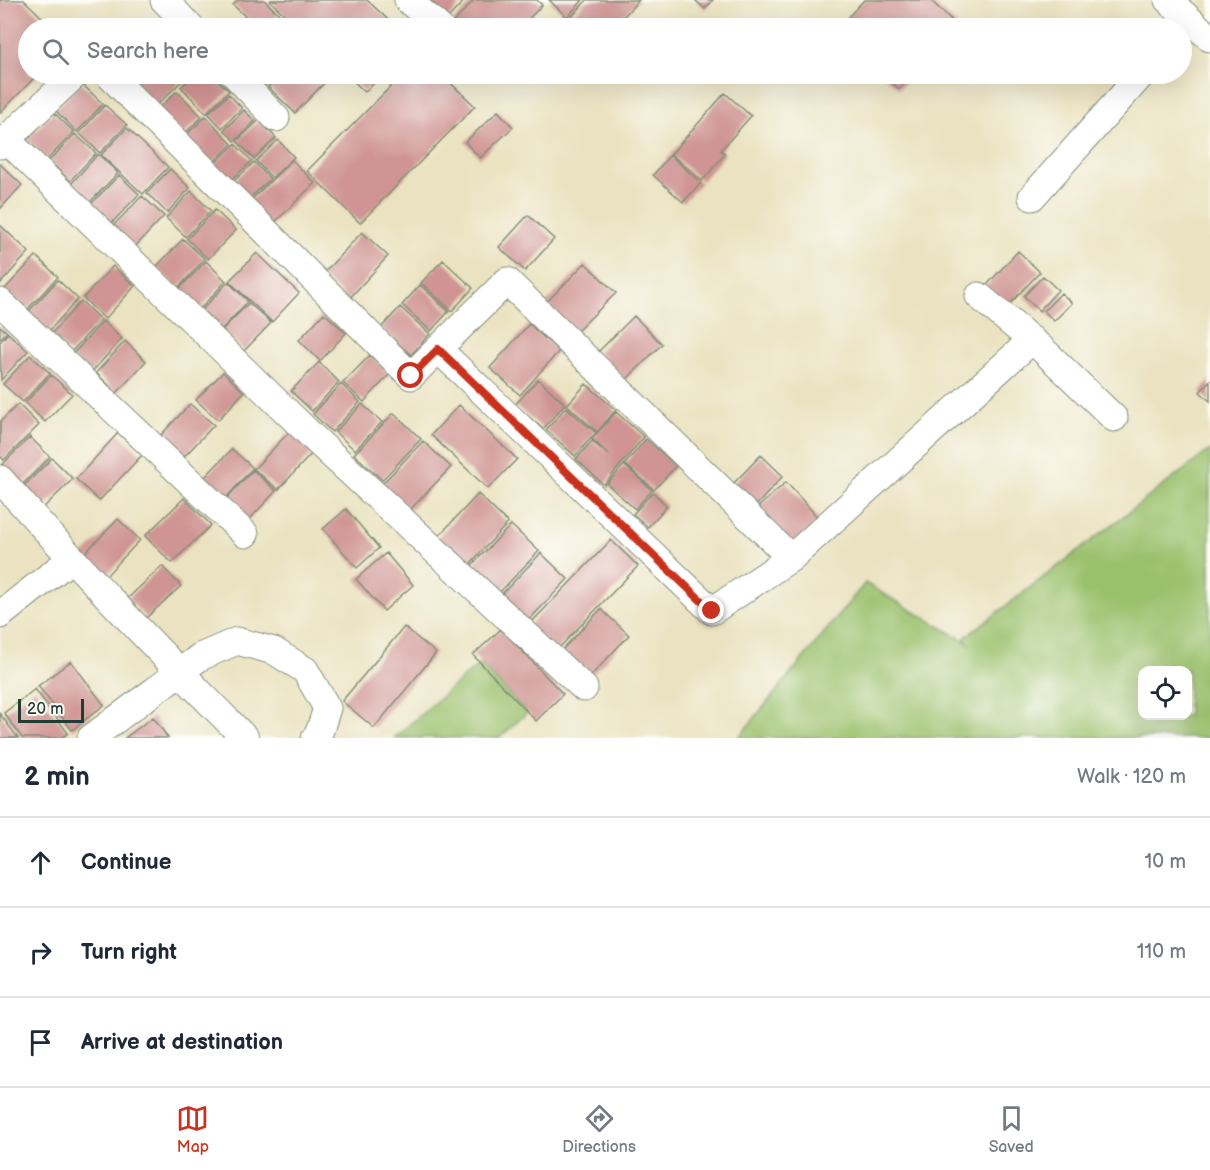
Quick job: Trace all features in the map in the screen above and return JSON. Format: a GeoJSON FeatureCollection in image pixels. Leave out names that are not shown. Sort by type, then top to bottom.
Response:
{"type":"FeatureCollection","features":[{"type":"Feature","properties":{"kind":"street"},"geometry":{"type":"LineString","coordinates":[[164,0],[181,18]]}},
{"type":"Feature","properties":{"kind":"street"},"geometry":{"type":"LineString","coordinates":[[408,0],[429,18]]}},
{"type":"Feature","properties":{"kind":"street"},"geometry":{"type":"LineString","coordinates":[[1168,0],[1181,18]]}},
{"type":"Feature","properties":{"kind":"street"},"geometry":{"type":"LineString","coordinates":[[1192,28],[1210,38]]}},
{"type":"Feature","properties":{"kind":"street"},"geometry":{"type":"LineString","coordinates":[[65,84],[3,142],[320,444],[584,688]]}},
{"type":"Feature","properties":{"kind":"street"},"geometry":{"type":"LineString","coordinates":[[118,84],[411,376],[507,281],[791,558]]}},
{"type":"Feature","properties":{"kind":"street"},"geometry":{"type":"LineString","coordinates":[[244,84],[276,118]]}},
{"type":"Feature","properties":{"kind":"street"},"geometry":{"type":"LineString","coordinates":[[1032,197],[1133,84]]}},
{"type":"Feature","properties":{"kind":"street"},"geometry":{"type":"LineString","coordinates":[[979,296],[1032,340],[1113,418]]}},
{"type":"Feature","properties":{"kind":"street"},"geometry":{"type":"LineString","coordinates":[[0,302],[245,534]]}},
{"type":"Feature","properties":{"kind":"street"},"geometry":{"type":"LineString","coordinates":[[438,349],[712,611],[791,558],[1032,340]]}},
{"type":"Feature","properties":{"kind":"street"},"geometry":{"type":"LineString","coordinates":[[0,478],[71,559],[245,738]]}},
{"type":"Feature","properties":{"kind":"street"},"geometry":{"type":"LineString","coordinates":[[0,615],[71,559]]}},
{"type":"Feature","properties":{"kind":"street"},"geometry":{"type":"LineString","coordinates":[[91,738],[200,657],[237,641],[274,651],[305,670],[327,708],[319,733],[315,738]]}},
{"type":"Feature","properties":{"kind":"green space"},"geometry":{"type":"Polygon","coordinates":[[[1210,450],[1210,738],[738,738],[865,583],[970,644],[964,638],[1210,450]]]}},
{"type":"Feature","properties":{"kind":"green space"},"geometry":{"type":"Polygon","coordinates":[[[480,663],[527,713],[499,738],[394,738],[480,663]]]}},
{"type":"Feature","properties":{"kind":"building"},"geometry":{"type":"Polygon","coordinates":[[[0,0],[24,0],[43,18],[18,18],[18,84],[28,84],[0,113],[0,0]]]}},
{"type":"Feature","properties":{"kind":"building"},"geometry":{"type":"Polygon","coordinates":[[[238,0],[264,0],[279,14],[275,18],[247,18],[233,5],[238,0]]]}},
{"type":"Feature","properties":{"kind":"building"},"geometry":{"type":"Polygon","coordinates":[[[367,0],[386,18],[288,18],[270,1],[367,0]]]}},
{"type":"Feature","properties":{"kind":"building"},"geometry":{"type":"Polygon","coordinates":[[[425,0],[465,0],[448,18],[444,18],[425,0]]]}},
{"type":"Feature","properties":{"kind":"building"},"geometry":{"type":"Polygon","coordinates":[[[474,0],[537,0],[542,5],[530,18],[457,18],[474,0]]]}},
{"type":"Feature","properties":{"kind":"building"},"geometry":{"type":"Polygon","coordinates":[[[549,0],[583,0],[567,17],[549,0]]]}},
{"type":"Feature","properties":{"kind":"building"},"geometry":{"type":"Polygon","coordinates":[[[587,0],[639,0],[622,18],[570,18],[587,0]]]}},
{"type":"Feature","properties":{"kind":"building"},"geometry":{"type":"Polygon","coordinates":[[[695,0],[713,0],[705,9],[695,0]]]}},
{"type":"Feature","properties":{"kind":"building"},"geometry":{"type":"Polygon","coordinates":[[[864,0],[930,0],[949,18],[847,18],[864,0]]]}},
{"type":"Feature","properties":{"kind":"building"},"geometry":{"type":"Polygon","coordinates":[[[80,84],[103,104],[77,132],[55,110],[80,84]]]}},
{"type":"Feature","properties":{"kind":"building"},"geometry":{"type":"Polygon","coordinates":[[[124,84],[179,84],[151,111],[124,84]]]}},
{"type":"Feature","properties":{"kind":"building"},"geometry":{"type":"Polygon","coordinates":[[[184,84],[222,84],[229,91],[206,113],[181,87],[184,84]]]}},
{"type":"Feature","properties":{"kind":"building"},"geometry":{"type":"Polygon","coordinates":[[[271,84],[323,84],[295,113],[268,87],[271,84]]]}},
{"type":"Feature","properties":{"kind":"building"},"geometry":{"type":"Polygon","coordinates":[[[357,84],[373,84],[365,92],[357,84]]]}},
{"type":"Feature","properties":{"kind":"building"},"geometry":{"type":"Polygon","coordinates":[[[393,84],[452,84],[475,106],[360,223],[307,171],[393,84]]]}},
{"type":"Feature","properties":{"kind":"building"},"geometry":{"type":"Polygon","coordinates":[[[893,84],[904,84],[899,89],[893,84]]]}},
{"type":"Feature","properties":{"kind":"building"},"geometry":{"type":"Polygon","coordinates":[[[177,91],[202,117],[179,139],[154,113],[177,91]]]}},
{"type":"Feature","properties":{"kind":"building"},"geometry":{"type":"Polygon","coordinates":[[[725,93],[751,116],[721,150],[725,154],[702,181],[671,154],[725,93]]]}},
{"type":"Feature","properties":{"kind":"building"},"geometry":{"type":"Polygon","coordinates":[[[229,94],[242,108],[222,128],[208,113],[229,94]]]}},
{"type":"Feature","properties":{"kind":"building"},"geometry":{"type":"Polygon","coordinates":[[[105,105],[127,125],[100,153],[79,133],[105,105]]]}},
{"type":"Feature","properties":{"kind":"building"},"geometry":{"type":"Polygon","coordinates":[[[244,110],[255,121],[235,141],[224,130],[244,110]]]}},
{"type":"Feature","properties":{"kind":"building"},"geometry":{"type":"Polygon","coordinates":[[[498,111],[513,127],[480,158],[465,142],[498,111]]]}},
{"type":"Feature","properties":{"kind":"building"},"geometry":{"type":"Polygon","coordinates":[[[53,112],[74,132],[47,160],[27,140],[53,112]]]}},
{"type":"Feature","properties":{"kind":"building"},"geometry":{"type":"Polygon","coordinates":[[[206,116],[232,144],[209,167],[182,139],[206,116]]]}},
{"type":"Feature","properties":{"kind":"building"},"geometry":{"type":"Polygon","coordinates":[[[259,120],[276,138],[254,159],[237,141],[259,120]]]}},
{"type":"Feature","properties":{"kind":"building"},"geometry":{"type":"Polygon","coordinates":[[[127,128],[168,167],[143,194],[101,155],[127,128]]]}},
{"type":"Feature","properties":{"kind":"building"},"geometry":{"type":"Polygon","coordinates":[[[75,134],[96,153],[70,181],[49,161],[75,134]]]}},
{"type":"Feature","properties":{"kind":"building"},"geometry":{"type":"Polygon","coordinates":[[[278,140],[294,157],[272,178],[256,161],[278,140]]]}},
{"type":"Feature","properties":{"kind":"building"},"geometry":{"type":"Polygon","coordinates":[[[235,144],[252,161],[228,183],[212,166],[235,144]]]}},
{"type":"Feature","properties":{"kind":"building"},"geometry":{"type":"Polygon","coordinates":[[[98,154],[118,173],[88,204],[69,186],[98,154]]]}},
{"type":"Feature","properties":{"kind":"building"},"geometry":{"type":"Polygon","coordinates":[[[670,155],[701,183],[683,202],[653,175],[670,155]]]}},
{"type":"Feature","properties":{"kind":"building"},"geometry":{"type":"Polygon","coordinates":[[[292,160],[315,183],[270,227],[247,204],[292,160]]]}},
{"type":"Feature","properties":{"kind":"building"},"geometry":{"type":"Polygon","coordinates":[[[254,162],[270,179],[247,201],[231,184],[254,162]]]}},
{"type":"Feature","properties":{"kind":"building"},"geometry":{"type":"Polygon","coordinates":[[[0,164],[22,185],[0,209],[0,164]]]}},
{"type":"Feature","properties":{"kind":"building"},"geometry":{"type":"Polygon","coordinates":[[[170,169],[190,188],[167,213],[147,193],[170,169]]]}},
{"type":"Feature","properties":{"kind":"building"},"geometry":{"type":"Polygon","coordinates":[[[119,175],[139,194],[110,225],[90,205],[119,175]]]}},
{"type":"Feature","properties":{"kind":"building"},"geometry":{"type":"Polygon","coordinates":[[[191,191],[211,211],[186,237],[166,218],[191,191]]]}},
{"type":"Feature","properties":{"kind":"building"},"geometry":{"type":"Polygon","coordinates":[[[142,196],[164,216],[135,247],[113,226],[142,196]]]}},
{"type":"Feature","properties":{"kind":"building"},"geometry":{"type":"Polygon","coordinates":[[[215,210],[236,230],[208,259],[187,239],[215,210]]]}},
{"type":"Feature","properties":{"kind":"building"},"geometry":{"type":"Polygon","coordinates":[[[528,215],[554,239],[525,271],[499,247],[528,215]]]}},
{"type":"Feature","properties":{"kind":"building"},"geometry":{"type":"Polygon","coordinates":[[[0,225],[29,252],[0,284],[0,225]]]}},
{"type":"Feature","properties":{"kind":"building"},"geometry":{"type":"Polygon","coordinates":[[[362,232],[388,256],[348,300],[321,276],[362,232]]]}},
{"type":"Feature","properties":{"kind":"building"},"geometry":{"type":"Polygon","coordinates":[[[183,239],[205,259],[178,288],[156,267],[183,239]]]}},
{"type":"Feature","properties":{"kind":"building"},"geometry":{"type":"Polygon","coordinates":[[[1018,251],[1040,272],[1008,306],[986,286],[1018,251]]]}},
{"type":"Feature","properties":{"kind":"building"},"geometry":{"type":"Polygon","coordinates":[[[257,253],[299,293],[272,322],[229,281],[257,253]]]}},
{"type":"Feature","properties":{"kind":"building"},"geometry":{"type":"Polygon","coordinates":[[[36,256],[58,277],[24,313],[2,292],[36,256]]]}},
{"type":"Feature","properties":{"kind":"building"},"geometry":{"type":"Polygon","coordinates":[[[443,260],[473,288],[452,311],[421,283],[443,260]]]}},
{"type":"Feature","properties":{"kind":"building"},"geometry":{"type":"Polygon","coordinates":[[[206,261],[226,281],[199,310],[178,290],[206,261]]]}},
{"type":"Feature","properties":{"kind":"building"},"geometry":{"type":"Polygon","coordinates":[[[585,263],[616,293],[574,334],[544,305],[585,263]]]}},
{"type":"Feature","properties":{"kind":"building"},"geometry":{"type":"Polygon","coordinates":[[[113,266],[135,286],[105,319],[83,298],[113,266]]]}},
{"type":"Feature","properties":{"kind":"building"},"geometry":{"type":"Polygon","coordinates":[[[1043,276],[1058,290],[1039,311],[1024,296],[1043,276]]]}},
{"type":"Feature","properties":{"kind":"building"},"geometry":{"type":"Polygon","coordinates":[[[58,280],[78,299],[47,333],[26,314],[58,280]]]}},
{"type":"Feature","properties":{"kind":"building"},"geometry":{"type":"Polygon","coordinates":[[[228,282],[248,301],[222,329],[202,310],[228,282]]]}},
{"type":"Feature","properties":{"kind":"building"},"geometry":{"type":"Polygon","coordinates":[[[420,285],[449,311],[431,331],[402,305],[420,285]]]}},
{"type":"Feature","properties":{"kind":"building"},"geometry":{"type":"Polygon","coordinates":[[[1061,293],[1072,303],[1054,321],[1044,311],[1061,293]]]}},
{"type":"Feature","properties":{"kind":"building"},"geometry":{"type":"Polygon","coordinates":[[[81,301],[101,320],[70,353],[50,335],[81,301]]]}},
{"type":"Feature","properties":{"kind":"building"},"geometry":{"type":"Polygon","coordinates":[[[249,303],[271,323],[244,351],[222,330],[249,303]]]}},
{"type":"Feature","properties":{"kind":"building"},"geometry":{"type":"Polygon","coordinates":[[[400,307],[430,334],[411,355],[381,328],[400,307]]]}},
{"type":"Feature","properties":{"kind":"building"},"geometry":{"type":"Polygon","coordinates":[[[324,313],[346,333],[320,361],[299,340],[324,313]]]}},
{"type":"Feature","properties":{"kind":"building"},"geometry":{"type":"Polygon","coordinates":[[[634,316],[662,344],[626,380],[598,352],[634,316]]]}},
{"type":"Feature","properties":{"kind":"building"},"geometry":{"type":"Polygon","coordinates":[[[103,321],[122,339],[90,374],[71,356],[103,321]]]}},
{"type":"Feature","properties":{"kind":"building"},"geometry":{"type":"Polygon","coordinates":[[[529,324],[559,351],[520,395],[490,368],[529,324]]]}},
{"type":"Feature","properties":{"kind":"building"},"geometry":{"type":"Polygon","coordinates":[[[0,326],[7,332],[0,339],[0,326]]]}},
{"type":"Feature","properties":{"kind":"building"},"geometry":{"type":"Polygon","coordinates":[[[8,333],[28,351],[1,380],[0,342],[8,333]]]}},
{"type":"Feature","properties":{"kind":"building"},"geometry":{"type":"Polygon","coordinates":[[[125,341],[146,361],[117,393],[96,373],[125,341]]]}},
{"type":"Feature","properties":{"kind":"building"},"geometry":{"type":"Polygon","coordinates":[[[30,355],[50,373],[23,402],[3,384],[30,355]]]}},
{"type":"Feature","properties":{"kind":"building"},"geometry":{"type":"Polygon","coordinates":[[[370,355],[390,374],[364,402],[343,383],[370,355]]]}},
{"type":"Feature","properties":{"kind":"building"},"geometry":{"type":"Polygon","coordinates":[[[319,362],[339,382],[312,411],[291,391],[319,362]]]}},
{"type":"Feature","properties":{"kind":"building"},"geometry":{"type":"Polygon","coordinates":[[[223,372],[244,392],[218,420],[196,400],[223,372]]]}},
{"type":"Feature","properties":{"kind":"building"},"geometry":{"type":"Polygon","coordinates":[[[51,375],[72,394],[45,422],[25,403],[51,375]]]}},
{"type":"Feature","properties":{"kind":"building"},"geometry":{"type":"Polygon","coordinates":[[[538,379],[565,404],[543,429],[515,405],[538,379]]]}},
{"type":"Feature","properties":{"kind":"building"},"geometry":{"type":"Polygon","coordinates":[[[1210,380],[1210,401],[1200,392],[1210,380]]]}},
{"type":"Feature","properties":{"kind":"building"},"geometry":{"type":"Polygon","coordinates":[[[341,384],[360,402],[332,432],[313,414],[341,384]]]}},
{"type":"Feature","properties":{"kind":"building"},"geometry":{"type":"Polygon","coordinates":[[[586,384],[616,410],[597,432],[567,405],[586,384]]]}},
{"type":"Feature","properties":{"kind":"building"},"geometry":{"type":"Polygon","coordinates":[[[18,404],[39,425],[4,460],[0,456],[0,422],[18,404]]]}},
{"type":"Feature","properties":{"kind":"building"},"geometry":{"type":"Polygon","coordinates":[[[190,404],[214,425],[182,459],[159,437],[190,404]]]}},
{"type":"Feature","properties":{"kind":"building"},"geometry":{"type":"Polygon","coordinates":[[[362,404],[382,422],[355,450],[335,432],[362,404]]]}},
{"type":"Feature","properties":{"kind":"building"},"geometry":{"type":"Polygon","coordinates":[[[459,405],[517,459],[488,489],[431,435],[459,405]]]}},
{"type":"Feature","properties":{"kind":"building"},"geometry":{"type":"Polygon","coordinates":[[[566,407],[596,433],[575,456],[546,430],[566,407]]]}},
{"type":"Feature","properties":{"kind":"building"},"geometry":{"type":"Polygon","coordinates":[[[616,412],[644,437],[604,485],[576,459],[592,441],[609,455],[592,439],[616,412]]]}},
{"type":"Feature","properties":{"kind":"building"},"geometry":{"type":"Polygon","coordinates":[[[394,413],[421,439],[382,480],[354,454],[394,413]]]}},
{"type":"Feature","properties":{"kind":"building"},"geometry":{"type":"Polygon","coordinates":[[[290,431],[313,452],[278,490],[254,469],[290,431]]]}},
{"type":"Feature","properties":{"kind":"building"},"geometry":{"type":"Polygon","coordinates":[[[118,433],[142,455],[99,501],[76,479],[118,433]]]}},
{"type":"Feature","properties":{"kind":"building"},"geometry":{"type":"Polygon","coordinates":[[[30,437],[50,457],[17,490],[0,467],[30,437]]]}},
{"type":"Feature","properties":{"kind":"building"},"geometry":{"type":"Polygon","coordinates":[[[646,439],[676,466],[654,490],[625,464],[646,439]]]}},
{"type":"Feature","properties":{"kind":"building"},"geometry":{"type":"Polygon","coordinates":[[[423,441],[451,467],[409,511],[381,485],[423,441]]]}},
{"type":"Feature","properties":{"kind":"building"},"geometry":{"type":"Polygon","coordinates":[[[232,449],[253,468],[223,501],[201,481],[232,449]]]}},
{"type":"Feature","properties":{"kind":"building"},"geometry":{"type":"Polygon","coordinates":[[[761,455],[783,476],[754,508],[731,486],[761,455]]]}},
{"type":"Feature","properties":{"kind":"building"},"geometry":{"type":"Polygon","coordinates":[[[52,458],[73,479],[39,512],[19,491],[52,458]]]}},
{"type":"Feature","properties":{"kind":"building"},"geometry":{"type":"Polygon","coordinates":[[[624,465],[652,490],[635,509],[607,484],[624,465]]]}},
{"type":"Feature","properties":{"kind":"building"},"geometry":{"type":"Polygon","coordinates":[[[253,470],[276,491],[248,521],[225,500],[253,470]]]}},
{"type":"Feature","properties":{"kind":"building"},"geometry":{"type":"Polygon","coordinates":[[[786,482],[821,521],[791,548],[756,509],[786,482]]]}},
{"type":"Feature","properties":{"kind":"building"},"geometry":{"type":"Polygon","coordinates":[[[653,492],[667,506],[648,527],[633,514],[653,492]]]}},
{"type":"Feature","properties":{"kind":"building"},"geometry":{"type":"Polygon","coordinates":[[[478,494],[508,523],[468,566],[437,538],[478,494]]]}},
{"type":"Feature","properties":{"kind":"building"},"geometry":{"type":"Polygon","coordinates":[[[184,498],[211,525],[172,563],[145,536],[184,498]]]}},
{"type":"Feature","properties":{"kind":"building"},"geometry":{"type":"Polygon","coordinates":[[[346,509],[379,548],[357,568],[323,529],[346,509]]]}},
{"type":"Feature","properties":{"kind":"building"},"geometry":{"type":"Polygon","coordinates":[[[118,519],[140,540],[104,578],[82,556],[118,519]]]}},
{"type":"Feature","properties":{"kind":"building"},"geometry":{"type":"Polygon","coordinates":[[[511,525],[539,551],[499,593],[471,566],[511,525]]]}},
{"type":"Feature","properties":{"kind":"building"},"geometry":{"type":"Polygon","coordinates":[[[611,540],[638,566],[556,651],[529,625],[611,540]]]}},
{"type":"Feature","properties":{"kind":"building"},"geometry":{"type":"Polygon","coordinates":[[[386,553],[413,585],[384,611],[356,579],[386,553]]]}},
{"type":"Feature","properties":{"kind":"building"},"geometry":{"type":"Polygon","coordinates":[[[541,553],[568,579],[527,622],[500,596],[541,553]]]}},
{"type":"Feature","properties":{"kind":"building"},"geometry":{"type":"Polygon","coordinates":[[[162,566],[181,586],[146,618],[128,598],[162,566]]]}},
{"type":"Feature","properties":{"kind":"building"},"geometry":{"type":"Polygon","coordinates":[[[601,609],[629,635],[589,678],[561,651],[601,609]]]}},
{"type":"Feature","properties":{"kind":"building"},"geometry":{"type":"Polygon","coordinates":[[[404,627],[436,653],[374,728],[342,701],[404,627]]]}},
{"type":"Feature","properties":{"kind":"building"},"geometry":{"type":"Polygon","coordinates":[[[501,629],[563,694],[536,721],[473,655],[501,629]]]}},
{"type":"Feature","properties":{"kind":"building"},"geometry":{"type":"Polygon","coordinates":[[[71,661],[104,705],[72,730],[38,686],[71,661]]]}},
{"type":"Feature","properties":{"kind":"building"},"geometry":{"type":"Polygon","coordinates":[[[35,689],[68,733],[61,738],[22,738],[4,713],[35,689]]]}},
{"type":"Feature","properties":{"kind":"building"},"geometry":{"type":"Polygon","coordinates":[[[0,714],[18,738],[0,738],[0,714]]]}},
{"type":"Feature","properties":{"kind":"building"},"geometry":{"type":"Polygon","coordinates":[[[153,717],[168,738],[125,738],[153,717]]]}},
{"type":"Feature","properties":{"kind":"route"},"geometry":{"type":"LineString","coordinates":[[411,376],[438,349],[712,611]]}}]}
